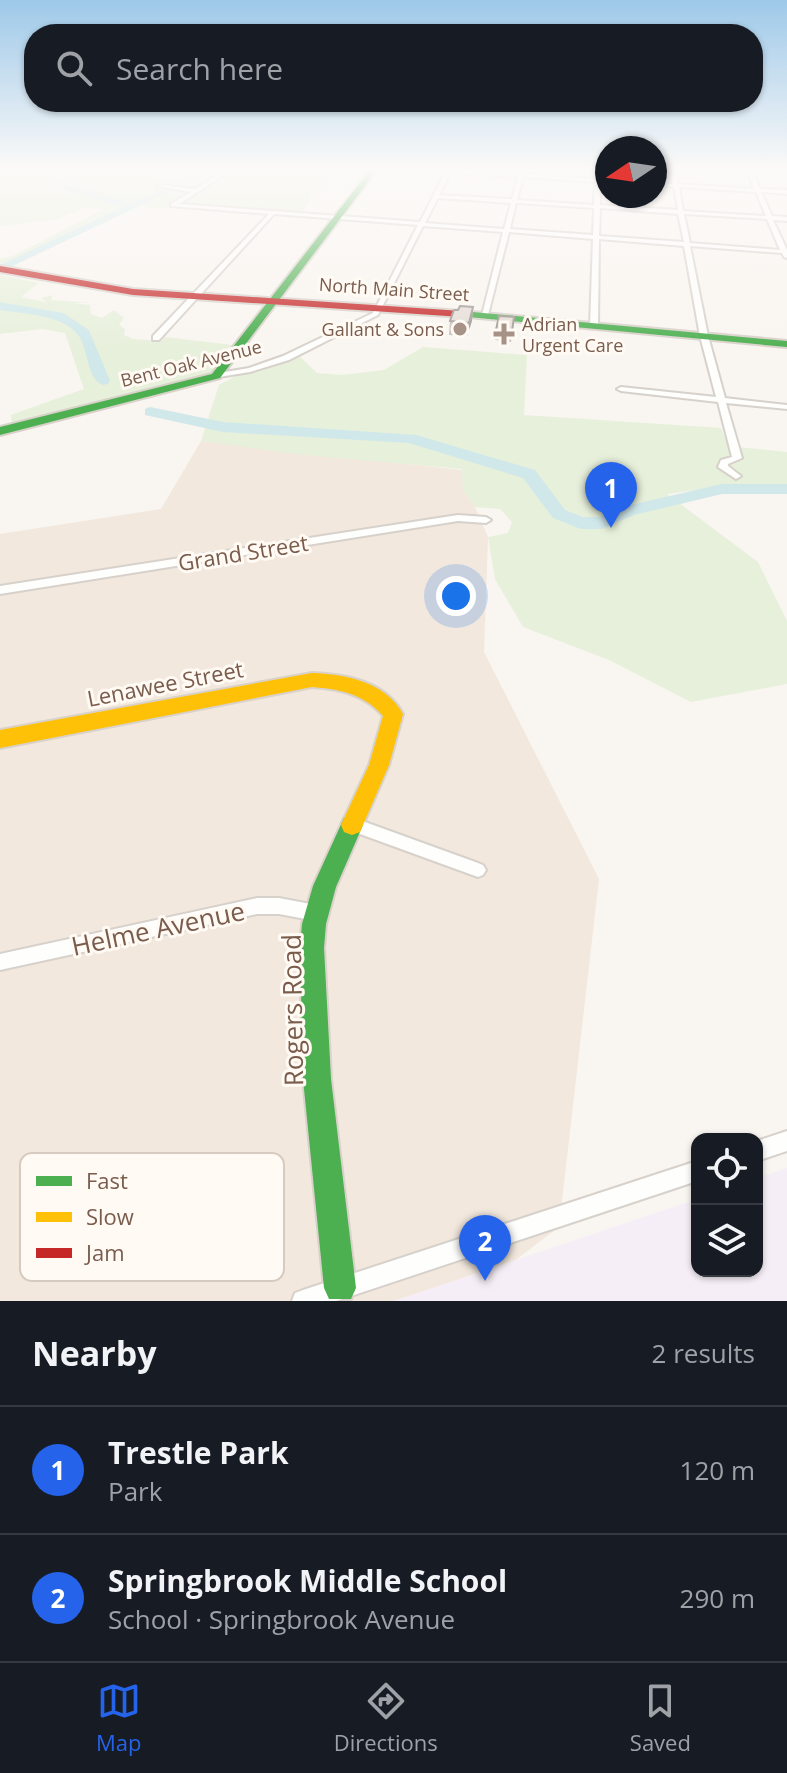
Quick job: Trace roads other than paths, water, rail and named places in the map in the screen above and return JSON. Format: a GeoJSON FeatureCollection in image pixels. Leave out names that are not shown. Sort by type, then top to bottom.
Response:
{"type":"FeatureCollection","features":[{"type":"Feature","properties":{"kind":"street"},"geometry":{"type":"LineString","coordinates":[[156,338],[256,231]]}},
{"type":"Feature","properties":{"kind":"street"},"geometry":{"type":"LineString","coordinates":[[216,376],[326,231]]}},
{"type":"Feature","properties":{"kind":"street"},"geometry":{"type":"LineString","coordinates":[[379,306],[417,231]]}},
{"type":"Feature","properties":{"kind":"street"},"geometry":{"type":"LineString","coordinates":[[504,231],[785,251]]}},
{"type":"Feature","properties":{"kind":"street"},"geometry":{"type":"LineString","coordinates":[[485,315],[508,231]]}},
{"type":"Feature","properties":{"kind":"street"},"geometry":{"type":"LineString","coordinates":[[594,326],[597,231]]}},
{"type":"Feature","properties":{"kind":"street"},"geometry":{"type":"LineString","coordinates":[[685,231],[704,336],[737,458],[724,462],[723,467],[736,476]]}},
{"type":"Feature","properties":{"kind":"street"},"geometry":{"type":"LineString","coordinates":[[776,231],[787,259]]}},
{"type":"Feature","properties":{"kind":"street","name":"North Main Street"},"geometry":{"type":"LineString","coordinates":[[8,270],[99,287],[274,302],[379,306],[787,344]]}},
{"type":"Feature","properties":{"kind":"street","name":"Bent Oak Avenue"},"geometry":{"type":"LineString","coordinates":[[0,431],[250,370],[286,358],[368,319],[376,314],[379,306]]}},
{"type":"Feature","properties":{"kind":"street"},"geometry":{"type":"LineString","coordinates":[[621,389],[787,407]]}},
{"type":"Feature","properties":{"kind":"street","name":"Grand Street"},"geometry":{"type":"LineString","coordinates":[[0,590],[458,518],[486,520]]}},
{"type":"Feature","properties":{"kind":"street","name":"Lenawee Street"},"geometry":{"type":"LineString","coordinates":[[0,739],[312,680],[340,680]]}},
{"type":"Feature","properties":{"kind":"street","name":"Rogers Road"},"geometry":{"type":"LineString","coordinates":[[340,680],[376,693],[393,714],[382,764],[334,863],[316,913],[312,980],[314,1048],[340,1288]]}},
{"type":"Feature","properties":{"kind":"street"},"geometry":{"type":"LineString","coordinates":[[354,825],[478,870]]}},
{"type":"Feature","properties":{"kind":"street","name":"Helme Avenue"},"geometry":{"type":"LineString","coordinates":[[0,962],[257,906],[279,906],[316,913]]}},
{"type":"Feature","properties":{"kind":"street"},"geometry":{"type":"LineString","coordinates":[[763,1149],[787,1141]]}},
{"type":"Feature","properties":{"kind":"street"},"geometry":{"type":"LineString","coordinates":[[303,1301],[691,1173]]}},
{"type":"Feature","properties":{"kind":"waterway"},"geometry":{"type":"LineString","coordinates":[[0,269],[80,231]]}},
{"type":"Feature","properties":{"kind":"waterway"},"geometry":{"type":"LineString","coordinates":[[0,306],[58,316],[84,333],[103,381]]}},
{"type":"Feature","properties":{"kind":"waterway"},"geometry":{"type":"LineString","coordinates":[[150,412],[223,427],[410,438],[529,474],[559,514],[581,523],[602,523],[628,511],[722,489],[787,489]]}},
{"type":"Feature","properties":{"kind":"place","name":"Gallant & Sons"},"geometry":{"type":"Point","coordinates":[460,329]}},
{"type":"Feature","properties":{"kind":"place","name":"Adrian Urgent Care"},"geometry":{"type":"Point","coordinates":[504,334]}},
{"type":"Feature","properties":{"kind":"place","name":"Trestle Park"},"geometry":{"type":"Point","coordinates":[611,528]}},
{"type":"Feature","properties":{"kind":"place","name":"Springbrook Middle School"},"geometry":{"type":"Point","coordinates":[485,1281]}}]}
